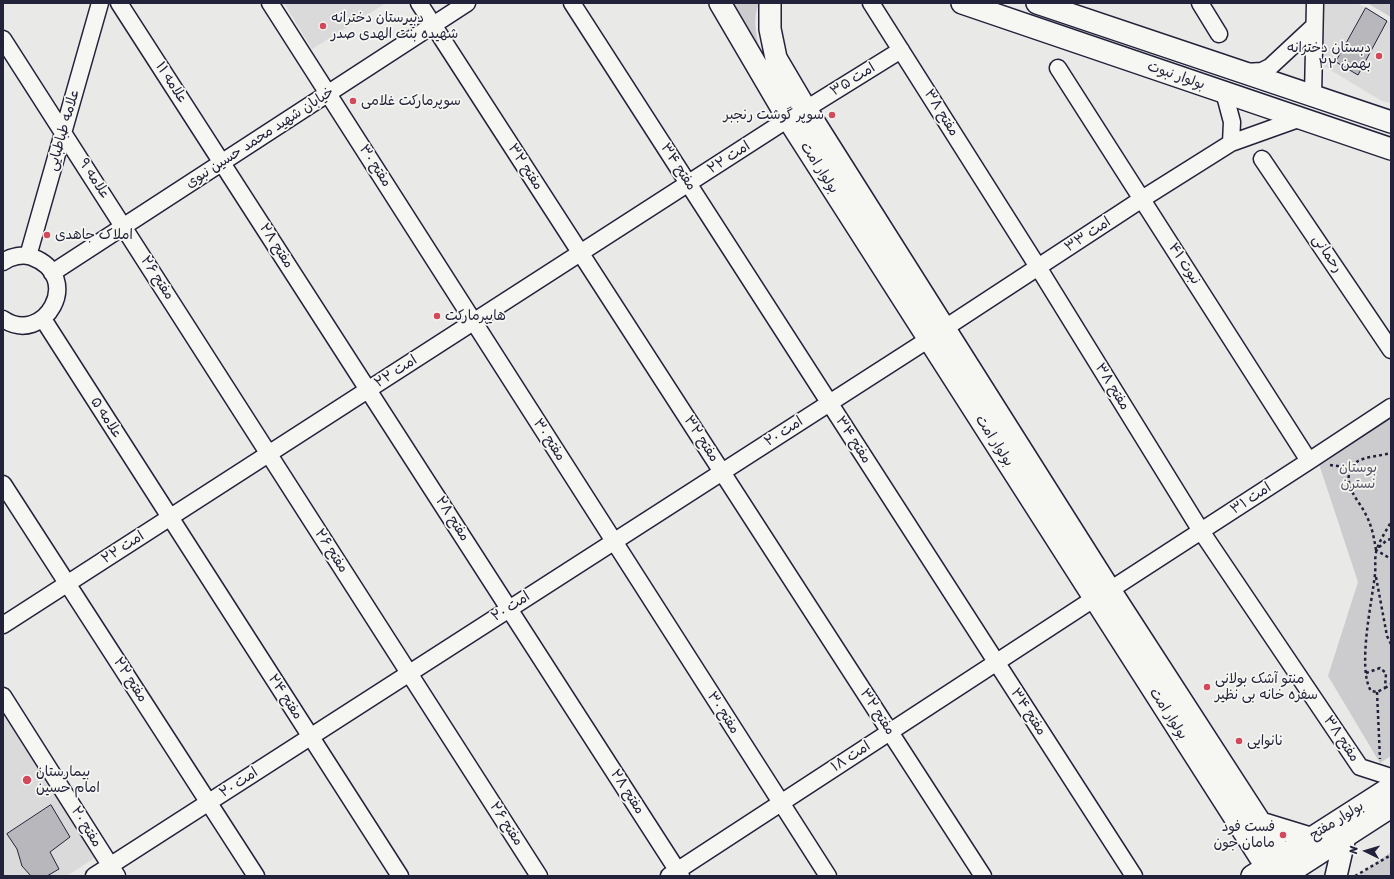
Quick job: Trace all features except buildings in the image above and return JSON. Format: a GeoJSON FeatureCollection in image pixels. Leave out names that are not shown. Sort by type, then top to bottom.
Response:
{"type":"FeatureCollection","features":[{"type":"Feature","properties":{"kind":"main road","name":"بولوار امت"},"geometry":{"type":"LineString","coordinates":[[720,3],[797,114],[1278,871]]}},
{"type":"Feature","properties":{"kind":"main road","name":"بولوار امت"},"geometry":{"type":"LineString","coordinates":[[770,3],[770,29],[776,58],[797,114]]}},
{"type":"Feature","properties":{"kind":"main road","name":"بولوار نبوت"},"geometry":{"type":"LineString","coordinates":[[962,3],[1391,149]]}},
{"type":"Feature","properties":{"kind":"main road","name":"بولوار نبوت"},"geometry":{"type":"LineString","coordinates":[[1036,3],[1391,122]]}},
{"type":"Feature","properties":{"kind":"main road","name":"بولوار امت"},"geometry":{"type":"LineString","coordinates":[[1102,594],[1261,823],[1278,871]]}},
{"type":"Feature","properties":{"kind":"main road","name":"بولوار مفتح"},"geometry":{"type":"LineString","coordinates":[[1278,871],[1310,838],[1387,779]]}},
{"type":"Feature","properties":{"kind":"main road"},"geometry":{"type":"LineString","coordinates":[[1278,871],[1344,837],[1391,807]]}},
{"type":"Feature","properties":{"kind":"main road"},"geometry":{"type":"LineString","coordinates":[[1261,823],[1310,838]]}},
{"type":"Feature","properties":{"kind":"main road"},"geometry":{"type":"LineString","coordinates":[[1336,876],[1344,837]]}},
{"type":"Feature","properties":{"kind":"street","name":"علامه طباطبایی"},"geometry":{"type":"LineString","coordinates":[[28,256],[100,3]]}},
{"type":"Feature","properties":{"kind":"street","name":"علامه ۱۱"},"geometry":{"type":"LineString","coordinates":[[119,3],[222,162]]}},
{"type":"Feature","properties":{"kind":"street","name":"مفتح ۳۰"},"geometry":{"type":"LineString","coordinates":[[270,3],[828,876]]}},
{"type":"Feature","properties":{"kind":"street","name":"مفتح ۳۲"},"geometry":{"type":"LineString","coordinates":[[419,3],[983,876]]}},
{"type":"Feature","properties":{"kind":"street","name":"خیابان شهید محمد حسین نبوی"},"geometry":{"type":"LineString","coordinates":[[52,273],[467,3]]}},
{"type":"Feature","properties":{"kind":"street","name":"مفتح ۳۴"},"geometry":{"type":"LineString","coordinates":[[572,3],[1134,876]]}},
{"type":"Feature","properties":{"kind":"street","name":"مفتح ۳۸"},"geometry":{"type":"LineString","coordinates":[[871,3],[1038,267],[1201,531],[1360,767],[1387,779]]}},
{"type":"Feature","properties":{"kind":"street"},"geometry":{"type":"LineString","coordinates":[[1200,3],[1219,34]]}},
{"type":"Feature","properties":{"kind":"street"},"geometry":{"type":"LineString","coordinates":[[1313,96],[1314,5]]}},
{"type":"Feature","properties":{"kind":"street"},"geometry":{"type":"LineString","coordinates":[[1245,72],[1262,71],[1270,67],[1314,26]]}},
{"type":"Feature","properties":{"kind":"street","name":"علامه ۹"},"geometry":{"type":"LineString","coordinates":[[3,39],[124,226]]}},
{"type":"Feature","properties":{"kind":"street","name":"امت ۳۵"},"geometry":{"type":"LineString","coordinates":[[797,114],[901,50]]}},
{"type":"Feature","properties":{"kind":"street","name":"نبوت ۴۱"},"geometry":{"type":"LineString","coordinates":[[1058,68],[1309,461]]}},
{"type":"Feature","properties":{"kind":"street"},"geometry":{"type":"LineString","coordinates":[[1224,92],[1232,122],[1232,143]]}},
{"type":"Feature","properties":{"kind":"street","name":"امت ۲۲"},"geometry":{"type":"LineString","coordinates":[[3,625],[797,114]]}},
{"type":"Feature","properties":{"kind":"street","name":"امت ۳۳"},"geometry":{"type":"LineString","coordinates":[[937,333],[1142,199],[1232,143],[1301,118]]}},
{"type":"Feature","properties":{"kind":"street","name":"رحمانی"},"geometry":{"type":"LineString","coordinates":[[1262,159],[1391,350]]}},
{"type":"Feature","properties":{"kind":"street","name":"مفتح ۲۸"},"geometry":{"type":"LineString","coordinates":[[222,162],[509,609],[676,874]]}},
{"type":"Feature","properties":{"kind":"street","name":"مفتح ۲۶"},"geometry":{"type":"LineString","coordinates":[[124,226],[539,876]]}},
{"type":"Feature","properties":{"kind":"street"},"geometry":{"type":"LineString","coordinates":[[3,321],[16,325],[31,324],[43,319],[52,309],[57,296],[56,282],[52,273],[41,261],[28,256],[14,257],[4,261]]}},
{"type":"Feature","properties":{"kind":"street","name":"علامه ۵"},"geometry":{"type":"LineString","coordinates":[[43,319],[170,518]]}},
{"type":"Feature","properties":{"kind":"street","name":"امت ۲۰"},"geometry":{"type":"LineString","coordinates":[[94,876],[114,871],[208,802],[937,333]]}},
{"type":"Feature","properties":{"kind":"street","name":"امت ۳۱"},"geometry":{"type":"LineString","coordinates":[[1102,594],[1391,407]]}},
{"type":"Feature","properties":{"kind":"street","name":"مفتح ۲۲"},"geometry":{"type":"LineString","coordinates":[[3,484],[256,876]]}},
{"type":"Feature","properties":{"kind":"street","name":"مفتح ۲۴"},"geometry":{"type":"LineString","coordinates":[[170,518],[400,876]]}},
{"type":"Feature","properties":{"kind":"street","name":"امت ۱۸"},"geometry":{"type":"LineString","coordinates":[[676,874],[781,803],[1102,594]]}},
{"type":"Feature","properties":{"kind":"street","name":"مفتح ۲۰"},"geometry":{"type":"LineString","coordinates":[[3,696],[114,871]]}},
{"type":"Feature","properties":{"kind":"path"},"geometry":{"type":"LineString","coordinates":[[1391,452],[1373,456],[1358,462],[1351,468],[1348,478],[1350,488],[1366,515],[1376,550],[1376,573],[1366,644],[1367,685],[1371,691],[1377,692],[1391,684]]}},
{"type":"Feature","properties":{"kind":"path"},"geometry":{"type":"LineString","coordinates":[[1376,550],[1391,522]]}},
{"type":"Feature","properties":{"kind":"path"},"geometry":{"type":"LineString","coordinates":[[1376,550],[1387,540],[1391,539]]}},
{"type":"Feature","properties":{"kind":"path"},"geometry":{"type":"LineString","coordinates":[[1376,550],[1391,559]]}},
{"type":"Feature","properties":{"kind":"path"},"geometry":{"type":"LineString","coordinates":[[1376,573],[1387,636],[1391,644]]}},
{"type":"Feature","properties":{"kind":"path"},"geometry":{"type":"LineString","coordinates":[[1366,673],[1380,668],[1386,673],[1385,688]]}},
{"type":"Feature","properties":{"kind":"path"},"geometry":{"type":"LineString","coordinates":[[1377,692],[1380,762],[1387,779]]}},
{"type":"Feature","properties":{"kind":"path"},"geometry":{"type":"LineString","coordinates":[[1356,876],[1391,855]]}},
{"type":"Feature","properties":{"kind":"shaded area","name":"دبیرستان دخترانه شهیده بنت الهدی صدر"},"geometry":{"type":"Polygon","coordinates":[[[284,3],[386,3],[312,49],[284,3]]]}},
{"type":"Feature","properties":{"kind":"shaded area"},"geometry":{"type":"Polygon","coordinates":[[[1324,3],[1357,3],[1391,23],[1391,103],[1382,101],[1320,64],[1324,3]]]}},
{"type":"Feature","properties":{"kind":"shaded area","name":"بیمارستان امام حسین"},"geometry":{"type":"Polygon","coordinates":[[[3,704],[99,855],[67,876],[3,876],[3,704]]]}},
{"type":"Feature","properties":{"kind":"green space"},"geometry":{"type":"Polygon","coordinates":[[[732,3],[759,3],[755,26],[760,49],[732,3]]]}},
{"type":"Feature","properties":{"kind":"green space"},"geometry":{"type":"Polygon","coordinates":[[[1367,3],[1391,3],[1391,17],[1367,3]]]}},
{"type":"Feature","properties":{"kind":"green space","name":"بوستان نسترن"},"geometry":{"type":"Polygon","coordinates":[[[1391,415],[1391,756],[1380,763],[1328,676],[1358,582],[1318,461],[1391,415]]]}},
{"type":"Feature","properties":{"kind":"green space"},"geometry":{"type":"Polygon","coordinates":[[[1391,852],[1391,876],[1357,876],[1391,852]]]}},
{"type":"Feature","properties":{"kind":"place","name":"دبیرستان دخترانه شهیده بنت الهدی صدر"},"geometry":{"type":"Point","coordinates":[323,26]}},
{"type":"Feature","properties":{"kind":"place","name":"دبستان دخترانه ۲۲ بهمن"},"geometry":{"type":"Point","coordinates":[1379,56]}},
{"type":"Feature","properties":{"kind":"place","name":"سوپرمارکت غلامی"},"geometry":{"type":"Point","coordinates":[353,101]}},
{"type":"Feature","properties":{"kind":"place","name":"سوپر گوشت رنجبر"},"geometry":{"type":"Point","coordinates":[832,115]}},
{"type":"Feature","properties":{"kind":"place","name":"املاک جاهدی"},"geometry":{"type":"Point","coordinates":[47,235]}},
{"type":"Feature","properties":{"kind":"place","name":"هایپرمارکت"},"geometry":{"type":"Point","coordinates":[437,316]}},
{"type":"Feature","properties":{"kind":"place","name":"منتو آشک بولانی سفره خانه بی نظیر"},"geometry":{"type":"Point","coordinates":[1207,687]}},
{"type":"Feature","properties":{"kind":"place","name":"نانوایی"},"geometry":{"type":"Point","coordinates":[1239,741]}},
{"type":"Feature","properties":{"kind":"place","name":"بیمارستان امام حسین"},"geometry":{"type":"Point","coordinates":[27,780]}},
{"type":"Feature","properties":{"kind":"place","name":"فست فود مامان جون"},"geometry":{"type":"Point","coordinates":[1283,835]}}]}
